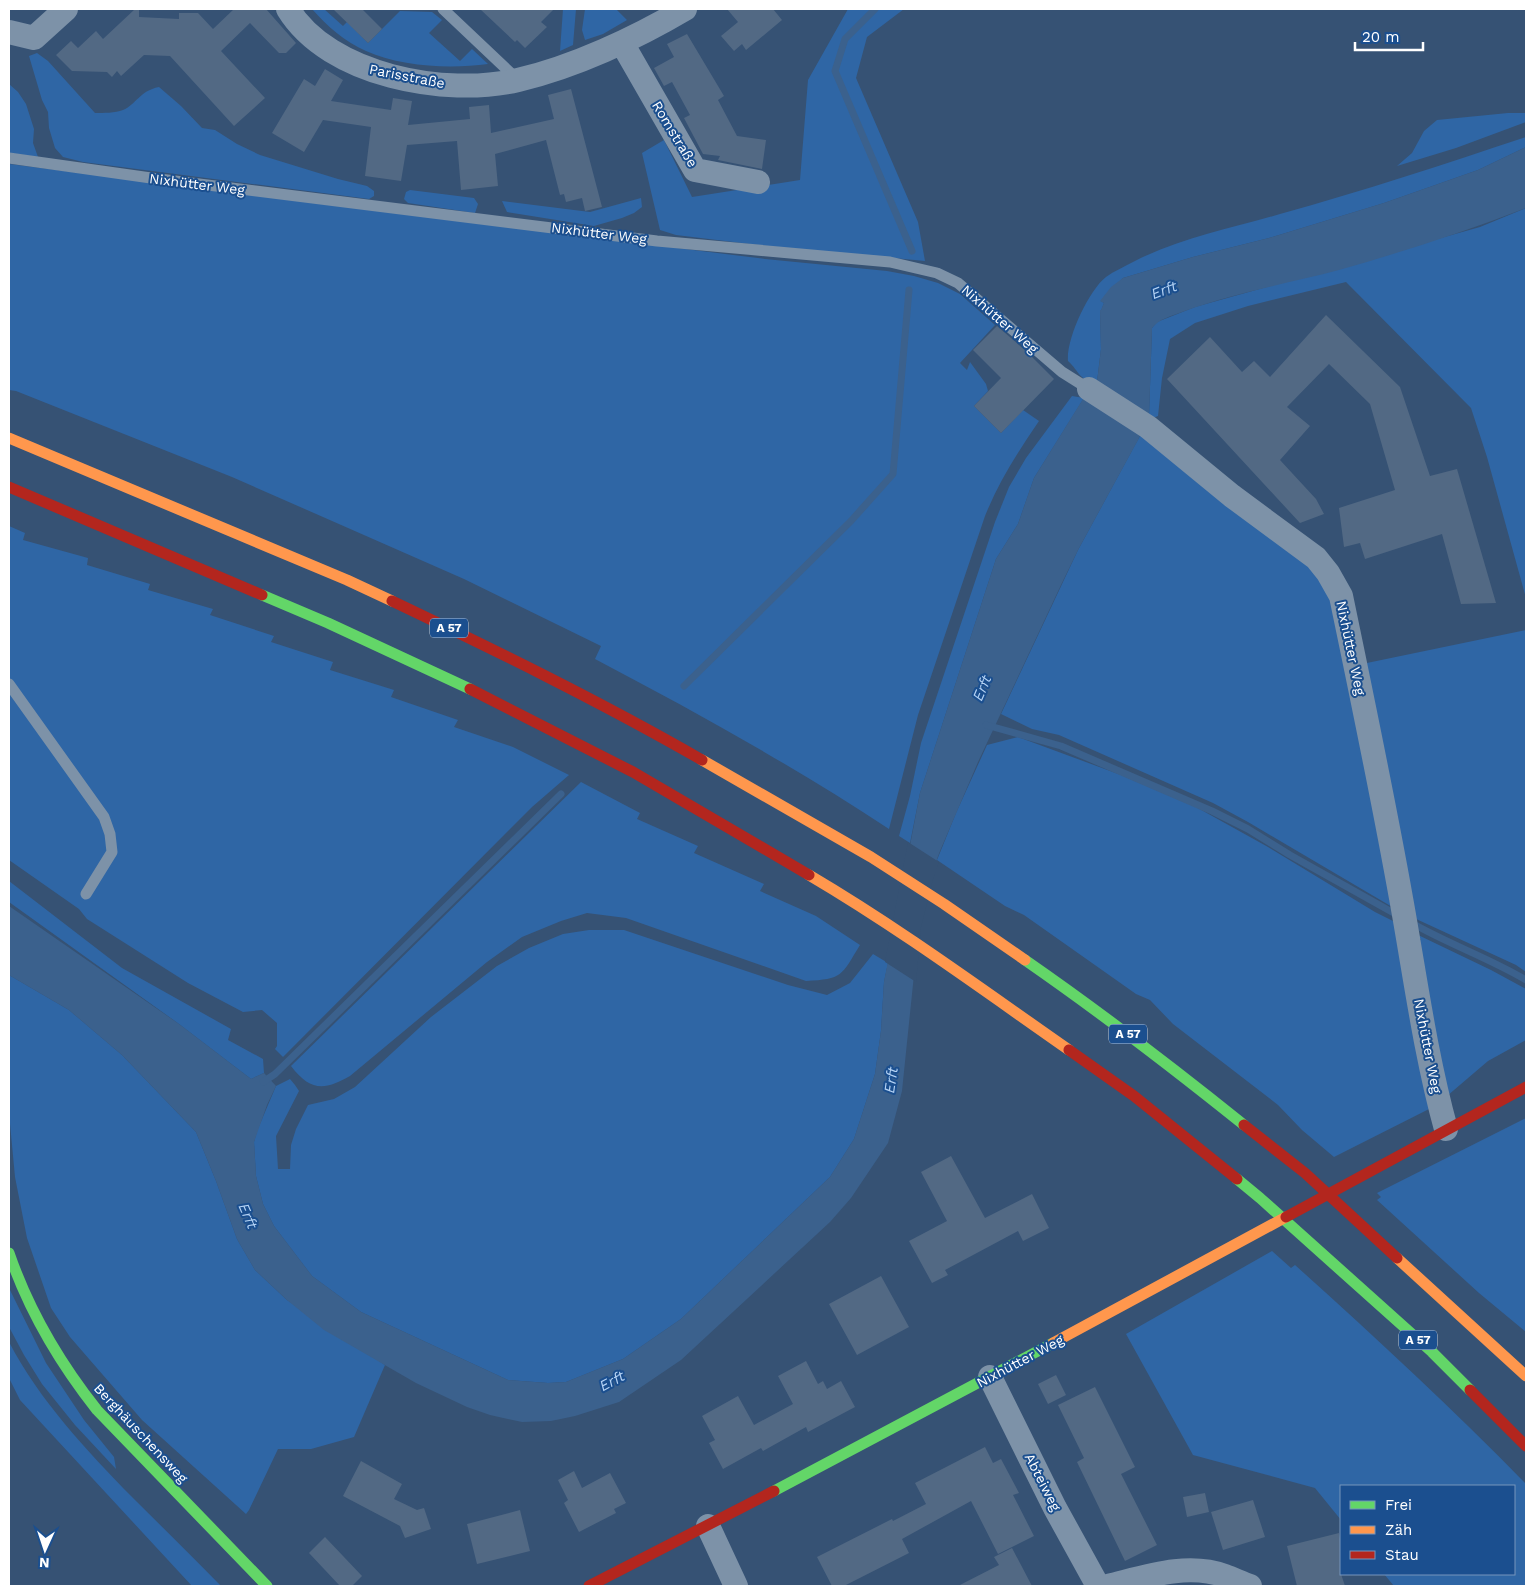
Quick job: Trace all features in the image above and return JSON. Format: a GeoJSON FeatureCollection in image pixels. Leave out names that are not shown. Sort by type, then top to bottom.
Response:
{"type":"FeatureCollection","features":[{"type":"Feature","properties":{"kind":"main road","name":"A 57"},"geometry":{"type":"LineString","coordinates":[[9,438],[347,580],[511,657],[657,734],[870,857],[944,904],[1078,997],[1305,1173],[1526,1376]]}},
{"type":"Feature","properties":{"kind":"main road","name":"A 57"},"geometry":{"type":"LineString","coordinates":[[9,488],[328,623],[495,701],[633,772],[860,905],[936,956],[1134,1096],[1260,1198],[1432,1352],[1526,1446]]}},
{"type":"Feature","properties":{"kind":"main road","name":"Nixhütter Weg"},"geometry":{"type":"LineString","coordinates":[[589,1586],[708,1526],[990,1377],[1526,1087]]}},
{"type":"Feature","properties":{"kind":"main road","name":"Berghäuschensweg"},"geometry":{"type":"LineString","coordinates":[[9,1253],[36,1320],[49,1344],[77,1385],[97,1410],[267,1586]]}},
{"type":"Feature","properties":{"kind":"street"},"geometry":{"type":"LineString","coordinates":[[9,32],[34,38],[66,9]]}},
{"type":"Feature","properties":{"kind":"street","name":"Parisstraße"},"geometry":{"type":"LineString","coordinates":[[288,9],[293,17],[316,40],[350,62],[371,71],[446,85],[488,84],[518,80],[563,66],[622,43],[685,9]]}},
{"type":"Feature","properties":{"kind":"street","name":"Romstraße"},"geometry":{"type":"LineString","coordinates":[[622,43],[695,170],[758,182]]}},
{"type":"Feature","properties":{"kind":"street","name":"Nixhütter Weg"},"geometry":{"type":"LineString","coordinates":[[1088,389],[1148,427],[1232,496],[1316,558],[1328,572],[1341,596],[1401,898],[1433,1079],[1446,1129]]}},
{"type":"Feature","properties":{"kind":"street","name":"Abteiweg"},"geometry":{"type":"LineString","coordinates":[[990,1377],[1055,1508],[1098,1586]]}},
{"type":"Feature","properties":{"kind":"street"},"geometry":{"type":"LineString","coordinates":[[708,1526],[736,1586]]}},
{"type":"Feature","properties":{"kind":"street"},"geometry":{"type":"LineString","coordinates":[[1108,1586],[1162,1572],[1181,1570],[1205,1571],[1224,1575],[1250,1586]]}},
{"type":"Feature","properties":{"kind":"lane"},"geometry":{"type":"LineString","coordinates":[[443,9],[518,80]]}},
{"type":"Feature","properties":{"kind":"lane","name":"Nixhütter Weg"},"geometry":{"type":"LineString","coordinates":[[9,158],[151,178],[657,240],[890,262],[937,273],[958,283],[1062,372],[1088,389]]}},
{"type":"Feature","properties":{"kind":"lane"},"geometry":{"type":"LineString","coordinates":[[9,684],[104,817],[110,834],[112,852],[86,894]]}},
{"type":"Feature","properties":{"kind":"shaded area"},"geometry":{"type":"Polygon","coordinates":[[[312,9],[324,9],[343,26],[347,22],[368,43],[400,11],[432,12],[442,20],[429,33],[460,61],[472,49],[488,64],[474,66],[426,65],[380,56],[358,47],[344,38],[312,9]]]}},
{"type":"Feature","properties":{"kind":"shaded area"},"geometry":{"type":"Polygon","coordinates":[[[563,9],[576,9],[573,45],[560,51],[563,9]]]}},
{"type":"Feature","properties":{"kind":"shaded area"},"geometry":{"type":"Polygon","coordinates":[[[585,9],[616,9],[627,20],[603,34],[585,40],[582,30],[585,9]]]}},
{"type":"Feature","properties":{"kind":"shaded area"},"geometry":{"type":"Polygon","coordinates":[[[848,9],[904,9],[867,37],[856,78],[918,222],[925,261],[767,246],[676,235],[660,230],[642,153],[664,140],[692,197],[800,180],[808,80],[848,9]]]}},
{"type":"Feature","properties":{"kind":"shaded area"},"geometry":{"type":"Polygon","coordinates":[[[37,53],[48,61],[95,113],[123,110],[142,95],[159,87],[202,128],[215,130],[237,144],[260,155],[367,186],[374,191],[374,196],[369,199],[83,162],[63,157],[55,148],[49,128],[48,112],[42,100],[29,56],[37,53]]]}},
{"type":"Feature","properties":{"kind":"shaded area"},"geometry":{"type":"Polygon","coordinates":[[[9,84],[18,92],[26,104],[34,129],[33,143],[38,157],[9,153],[9,84]]]}},
{"type":"Feature","properties":{"kind":"shaded area"},"geometry":{"type":"Polygon","coordinates":[[[1526,113],[1526,122],[1456,148],[1397,166],[1412,153],[1424,131],[1437,120],[1526,113]]]}},
{"type":"Feature","properties":{"kind":"shaded area"},"geometry":{"type":"Polygon","coordinates":[[[1526,137],[1526,147],[1478,170],[1384,203],[1269,238],[1193,257],[1123,278],[1101,301],[1104,303],[1100,311],[1101,349],[1097,382],[1080,375],[1068,361],[1068,352],[1075,328],[1086,303],[1099,283],[1133,262],[1168,246],[1342,196],[1526,137]]]}},
{"type":"Feature","properties":{"kind":"shaded area"},"geometry":{"type":"Polygon","coordinates":[[[9,164],[765,259],[887,271],[938,283],[960,294],[995,325],[960,363],[967,370],[970,362],[986,384],[988,391],[974,406],[1001,433],[1023,410],[1039,421],[1016,455],[985,516],[918,715],[889,829],[745,741],[595,659],[601,646],[464,579],[232,477],[16,391],[9,390],[9,164]]]}},
{"type":"Feature","properties":{"kind":"shaded area"},"geometry":{"type":"Polygon","coordinates":[[[410,190],[474,198],[478,204],[475,213],[408,203],[404,199],[406,192],[410,190]]]}},
{"type":"Feature","properties":{"kind":"shaded area"},"geometry":{"type":"Polygon","coordinates":[[[641,198],[642,207],[634,213],[594,226],[507,212],[502,201],[590,212],[641,198]]]}},
{"type":"Feature","properties":{"kind":"shaded area"},"geometry":{"type":"Polygon","coordinates":[[[1526,208],[1526,598],[1487,457],[1471,408],[1346,282],[1248,306],[1195,323],[1170,339],[1162,378],[1158,416],[1153,418],[1149,416],[1152,328],[1157,322],[1195,307],[1480,227],[1526,208]]]}},
{"type":"Feature","properties":{"kind":"shaded area"},"geometry":{"type":"Polygon","coordinates":[[[1072,396],[1084,398],[1034,478],[1018,524],[996,559],[920,793],[910,843],[899,836],[921,743],[995,522],[1009,487],[1026,458],[1072,396]]]}},
{"type":"Feature","properties":{"kind":"shaded area"},"geometry":{"type":"Polygon","coordinates":[[[1141,434],[1311,562],[1333,597],[1395,898],[1389,900],[1394,908],[1213,803],[1059,735],[1032,729],[1001,714],[1078,550],[1141,434]]]}},
{"type":"Feature","properties":{"kind":"shaded area"},"geometry":{"type":"Polygon","coordinates":[[[9,526],[25,533],[23,540],[88,558],[87,565],[150,584],[148,590],[213,609],[210,615],[274,636],[271,642],[333,662],[330,670],[394,690],[391,697],[458,720],[454,727],[513,747],[569,775],[532,807],[283,1057],[275,1049],[277,1046],[277,1023],[262,1010],[243,1012],[188,983],[87,919],[79,909],[9,860],[9,526]]]}},
{"type":"Feature","properties":{"kind":"shaded area"},"geometry":{"type":"Polygon","coordinates":[[[1526,630],[1526,972],[1516,965],[1414,918],[1411,899],[1413,896],[1408,896],[1362,664],[1526,630]]]}},
{"type":"Feature","properties":{"kind":"shaded area"},"geometry":{"type":"Polygon","coordinates":[[[1018,737],[1121,775],[1196,807],[1397,923],[1433,1107],[1334,1157],[1302,1130],[1278,1105],[1173,1024],[1150,1000],[1136,994],[1024,915],[1005,906],[937,860],[987,745],[1018,737]]]}},
{"type":"Feature","properties":{"kind":"shaded area"},"geometry":{"type":"Polygon","coordinates":[[[581,782],[640,813],[637,819],[698,846],[694,853],[764,884],[760,891],[816,916],[860,945],[849,963],[840,974],[834,977],[806,981],[626,918],[587,913],[561,921],[522,937],[487,962],[350,1076],[332,1084],[318,1086],[311,1084],[298,1074],[291,1066],[581,782]]]}},
{"type":"Feature","properties":{"kind":"shaded area"},"geometry":{"type":"Polygon","coordinates":[[[9,881],[122,968],[231,1029],[228,1040],[263,1059],[264,1073],[251,1079],[179,1024],[9,902],[9,881]]]}},
{"type":"Feature","properties":{"kind":"shaded area"},"geometry":{"type":"Polygon","coordinates":[[[589,930],[624,930],[788,985],[827,995],[850,983],[873,954],[888,963],[884,982],[881,1031],[875,1074],[854,1139],[830,1177],[681,1319],[623,1359],[566,1382],[548,1383],[508,1380],[361,1312],[312,1276],[274,1226],[263,1204],[256,1176],[254,1142],[276,1086],[290,1079],[299,1091],[276,1136],[278,1169],[290,1169],[291,1145],[296,1129],[308,1105],[334,1099],[355,1087],[431,1017],[497,966],[529,948],[563,934],[589,930]]]}},
{"type":"Feature","properties":{"kind":"shaded area"},"geometry":{"type":"Polygon","coordinates":[[[1416,934],[1526,989],[1526,1040],[1488,1061],[1447,1096],[1416,941],[1421,940],[1416,934]]]}},
{"type":"Feature","properties":{"kind":"shaded area"},"geometry":{"type":"Polygon","coordinates":[[[9,975],[69,1010],[122,1055],[196,1132],[237,1239],[255,1270],[287,1300],[385,1365],[354,1437],[311,1449],[278,1449],[246,1514],[142,1420],[70,1337],[51,1308],[27,1238],[15,1177],[9,1113],[9,975]]]}},
{"type":"Feature","properties":{"kind":"shaded area"},"geometry":{"type":"Polygon","coordinates":[[[1526,1118],[1526,1332],[1479,1293],[1377,1200],[1381,1197],[1377,1193],[1526,1118]]]}},
{"type":"Feature","properties":{"kind":"shaded area"},"geometry":{"type":"Polygon","coordinates":[[[1272,1251],[1291,1268],[1295,1265],[1441,1400],[1526,1484],[1526,1586],[1394,1586],[1385,1575],[1515,1575],[1515,1485],[1340,1485],[1340,1519],[1315,1488],[1193,1455],[1126,1334],[1272,1251]]]}},
{"type":"Feature","properties":{"kind":"shaded area"},"geometry":{"type":"Polygon","coordinates":[[[9,1288],[46,1363],[84,1420],[114,1457],[116,1469],[75,1425],[42,1384],[24,1355],[9,1327],[9,1288]]]}},
{"type":"Feature","properties":{"kind":"shaded area"},"geometry":{"type":"Polygon","coordinates":[[[9,1342],[21,1364],[49,1405],[81,1443],[221,1586],[192,1586],[20,1400],[9,1378],[9,1342]]]}},
{"type":"Feature","properties":{"kind":"water","name":"Erft"},"geometry":{"type":"Polygon","coordinates":[[[1526,147],[1526,208],[1386,256],[1201,305],[1166,318],[1152,328],[1149,416],[1061,585],[978,762],[930,878],[919,926],[902,1091],[888,1143],[851,1198],[830,1222],[681,1360],[619,1402],[575,1416],[551,1421],[522,1422],[490,1415],[467,1407],[416,1383],[324,1330],[287,1300],[255,1270],[237,1239],[196,1132],[122,1055],[69,1010],[9,975],[9,906],[179,1024],[251,1079],[264,1073],[276,1086],[254,1142],[256,1176],[263,1204],[274,1226],[312,1276],[361,1312],[508,1380],[548,1383],[566,1382],[623,1359],[681,1319],[830,1177],[854,1139],[875,1074],[881,1031],[884,982],[920,793],[996,559],[1018,524],[1034,478],[1083,399],[1097,382],[1101,349],[1100,310],[1104,303],[1100,301],[1111,287],[1123,278],[1193,257],[1269,238],[1384,203],[1478,170],[1526,147]]]}},
{"type":"Feature","properties":{"kind":"pier"},"geometry":{"type":"Polygon","coordinates":[[[908,842],[939,862],[921,927],[916,982],[885,962],[908,842]]]}},
{"type":"Feature","properties":{"kind":"building"},"geometry":{"type":"Polygon","coordinates":[[[135,9],[139,9],[139,17],[179,19],[179,13],[198,13],[213,29],[234,9],[266,9],[296,43],[286,53],[279,53],[250,23],[221,51],[265,98],[234,126],[170,56],[144,55],[121,76],[117,71],[112,77],[107,72],[72,71],[56,55],[71,41],[78,48],[96,31],[103,39],[135,9]]]}},
{"type":"Feature","properties":{"kind":"building"},"geometry":{"type":"Polygon","coordinates":[[[333,9],[362,9],[382,29],[368,43],[333,9]]]}},
{"type":"Feature","properties":{"kind":"building"},"geometry":{"type":"Polygon","coordinates":[[[480,9],[554,9],[541,22],[547,27],[525,48],[517,40],[515,42],[480,9]]]}},
{"type":"Feature","properties":{"kind":"building"},"geometry":{"type":"Polygon","coordinates":[[[727,9],[773,9],[782,20],[746,50],[742,44],[734,51],[721,36],[738,22],[727,9]]]}},
{"type":"Feature","properties":{"kind":"building"},"geometry":{"type":"Polygon","coordinates":[[[687,34],[724,96],[718,100],[737,136],[766,140],[762,169],[718,160],[720,156],[703,154],[684,118],[690,115],[672,82],[664,86],[654,68],[674,57],[667,44],[687,34]]]}},
{"type":"Feature","properties":{"kind":"building"},"geometry":{"type":"Polygon","coordinates":[[[325,69],[343,80],[331,101],[391,110],[393,98],[412,101],[408,125],[470,119],[469,107],[489,105],[491,133],[554,119],[548,95],[571,89],[602,207],[585,211],[582,198],[566,202],[564,194],[560,195],[546,140],[495,154],[498,186],[461,190],[457,141],[407,145],[401,181],[365,176],[371,127],[323,120],[304,152],[272,133],[304,79],[315,86],[325,69]]]}},
{"type":"Feature","properties":{"kind":"building"},"geometry":{"type":"Polygon","coordinates":[[[1326,315],[1400,387],[1430,476],[1457,469],[1496,603],[1461,604],[1442,534],[1365,559],[1360,543],[1344,547],[1339,508],[1395,490],[1370,404],[1329,364],[1287,407],[1310,426],[1280,460],[1316,499],[1324,514],[1300,523],[1167,379],[1210,337],[1242,372],[1254,361],[1270,377],[1326,315]]]}},
{"type":"Feature","properties":{"kind":"building"},"geometry":{"type":"Polygon","coordinates":[[[997,326],[1054,379],[1001,433],[974,406],[1001,378],[973,350],[997,326]]]}},
{"type":"Feature","properties":{"kind":"building"},"geometry":{"type":"Polygon","coordinates":[[[951,1156],[985,1218],[1032,1194],[1049,1228],[1023,1241],[1018,1231],[945,1270],[948,1275],[932,1283],[909,1241],[947,1221],[921,1172],[951,1156]]]}},
{"type":"Feature","properties":{"kind":"building"},"geometry":{"type":"Polygon","coordinates":[[[881,1276],[909,1327],[857,1355],[829,1304],[881,1276]]]}},
{"type":"Feature","properties":{"kind":"building"},"geometry":{"type":"Polygon","coordinates":[[[806,1361],[818,1384],[823,1381],[827,1389],[841,1381],[855,1407],[808,1432],[806,1427],[763,1451],[761,1448],[723,1469],[709,1443],[715,1440],[702,1416],[738,1396],[754,1425],[793,1404],[778,1376],[806,1361]]]}},
{"type":"Feature","properties":{"kind":"building"},"geometry":{"type":"Polygon","coordinates":[[[1056,1375],[1066,1395],[1048,1404],[1038,1384],[1056,1375]]]}},
{"type":"Feature","properties":{"kind":"building"},"geometry":{"type":"Polygon","coordinates":[[[1095,1387],[1135,1467],[1121,1474],[1157,1545],[1125,1561],[1077,1462],[1084,1458],[1058,1405],[1095,1387]]]}},
{"type":"Feature","properties":{"kind":"building"},"geometry":{"type":"Polygon","coordinates":[[[985,1447],[993,1463],[1001,1459],[1019,1493],[1013,1495],[1034,1536],[998,1554],[971,1501],[902,1539],[909,1553],[844,1586],[832,1586],[817,1557],[926,1504],[915,1483],[985,1447]]]}},
{"type":"Feature","properties":{"kind":"building"},"geometry":{"type":"Polygon","coordinates":[[[361,1461],[402,1484],[394,1499],[417,1510],[424,1508],[431,1529],[405,1538],[400,1526],[343,1496],[361,1461]]]}},
{"type":"Feature","properties":{"kind":"building"},"geometry":{"type":"Polygon","coordinates":[[[574,1471],[582,1488],[610,1473],[626,1503],[614,1509],[616,1513],[579,1532],[564,1503],[568,1500],[558,1480],[574,1471]]]}},
{"type":"Feature","properties":{"kind":"building"},"geometry":{"type":"Polygon","coordinates":[[[1205,1493],[1209,1512],[1187,1517],[1183,1497],[1205,1493]]]}},
{"type":"Feature","properties":{"kind":"building"},"geometry":{"type":"Polygon","coordinates":[[[1253,1500],[1265,1537],[1223,1550],[1211,1512],[1253,1500]]]}},
{"type":"Feature","properties":{"kind":"building"},"geometry":{"type":"Polygon","coordinates":[[[520,1510],[530,1551],[477,1564],[467,1524],[520,1510]]]}},
{"type":"Feature","properties":{"kind":"building"},"geometry":{"type":"Polygon","coordinates":[[[1339,1533],[1340,1575],[1345,1586],[1297,1586],[1287,1546],[1339,1533]]]}},
{"type":"Feature","properties":{"kind":"building"},"geometry":{"type":"Polygon","coordinates":[[[325,1537],[362,1576],[352,1586],[340,1586],[309,1553],[325,1537]]]}},
{"type":"Feature","properties":{"kind":"building"},"geometry":{"type":"Polygon","coordinates":[[[1012,1548],[1032,1586],[958,1586],[999,1565],[994,1557],[1012,1548]]]}},
{"type":"Feature","properties":{"kind":"waterway"},"geometry":{"type":"LineString","coordinates":[[875,9],[845,39],[835,71],[912,251]]}},
{"type":"Feature","properties":{"kind":"waterway"},"geometry":{"type":"LineString","coordinates":[[684,686],[851,521],[893,474],[909,290]]}},
{"type":"Feature","properties":{"kind":"waterway"},"geometry":{"type":"LineString","coordinates":[[986,725],[1061,746],[1212,811],[1248,829],[1290,855],[1399,916]]}},
{"type":"Feature","properties":{"kind":"waterway"},"geometry":{"type":"LineString","coordinates":[[263,1082],[275,1074],[561,794]]}},
{"type":"Feature","properties":{"kind":"waterway"},"geometry":{"type":"LineString","coordinates":[[1410,922],[1526,980]]}},
{"type":"Feature","properties":{"kind":"traffic: fast"},"geometry":{"type":"LineString","coordinates":[[262,595],[328,623],[470,689]]}},
{"type":"Feature","properties":{"kind":"traffic: fast"},"geometry":{"type":"LineString","coordinates":[[1025,960],[1136,1041],[1244,1125]]}},
{"type":"Feature","properties":{"kind":"traffic: fast"},"geometry":{"type":"LineString","coordinates":[[1237,1179],[1432,1352],[1470,1390]]}},
{"type":"Feature","properties":{"kind":"traffic: fast"},"geometry":{"type":"LineString","coordinates":[[9,1253],[26,1295],[46,1335],[83,1392],[97,1410],[267,1586]]}},
{"type":"Feature","properties":{"kind":"traffic: fast"},"geometry":{"type":"LineString","coordinates":[[774,1491],[1053,1343]]}},
{"type":"Feature","properties":{"kind":"traffic: slow"},"geometry":{"type":"LineString","coordinates":[[9,438],[347,580],[392,601]]}},
{"type":"Feature","properties":{"kind":"traffic: slow"},"geometry":{"type":"LineString","coordinates":[[702,760],[871,857],[944,904],[1025,960]]}},
{"type":"Feature","properties":{"kind":"traffic: slow"},"geometry":{"type":"LineString","coordinates":[[809,875],[908,938],[1069,1050]]}},
{"type":"Feature","properties":{"kind":"traffic: slow"},"geometry":{"type":"LineString","coordinates":[[1053,1343],[1286,1217]]}},
{"type":"Feature","properties":{"kind":"traffic: slow"},"geometry":{"type":"LineString","coordinates":[[1397,1258],[1526,1376]]}},
{"type":"Feature","properties":{"kind":"traffic: jam"},"geometry":{"type":"LineString","coordinates":[[9,487],[262,595]]}},
{"type":"Feature","properties":{"kind":"traffic: jam"},"geometry":{"type":"LineString","coordinates":[[392,601],[626,718],[702,760]]}},
{"type":"Feature","properties":{"kind":"traffic: jam"},"geometry":{"type":"LineString","coordinates":[[470,689],[633,772],[809,875]]}},
{"type":"Feature","properties":{"kind":"traffic: jam"},"geometry":{"type":"LineString","coordinates":[[1069,1050],[1134,1096],[1237,1179]]}},
{"type":"Feature","properties":{"kind":"traffic: jam"},"geometry":{"type":"LineString","coordinates":[[1286,1217],[1526,1087]]}},
{"type":"Feature","properties":{"kind":"traffic: jam"},"geometry":{"type":"LineString","coordinates":[[1244,1125],[1305,1173],[1397,1258]]}},
{"type":"Feature","properties":{"kind":"traffic: jam"},"geometry":{"type":"LineString","coordinates":[[1470,1390],[1526,1446]]}},
{"type":"Feature","properties":{"kind":"traffic: jam"},"geometry":{"type":"LineString","coordinates":[[589,1586],[774,1491]]}}]}
